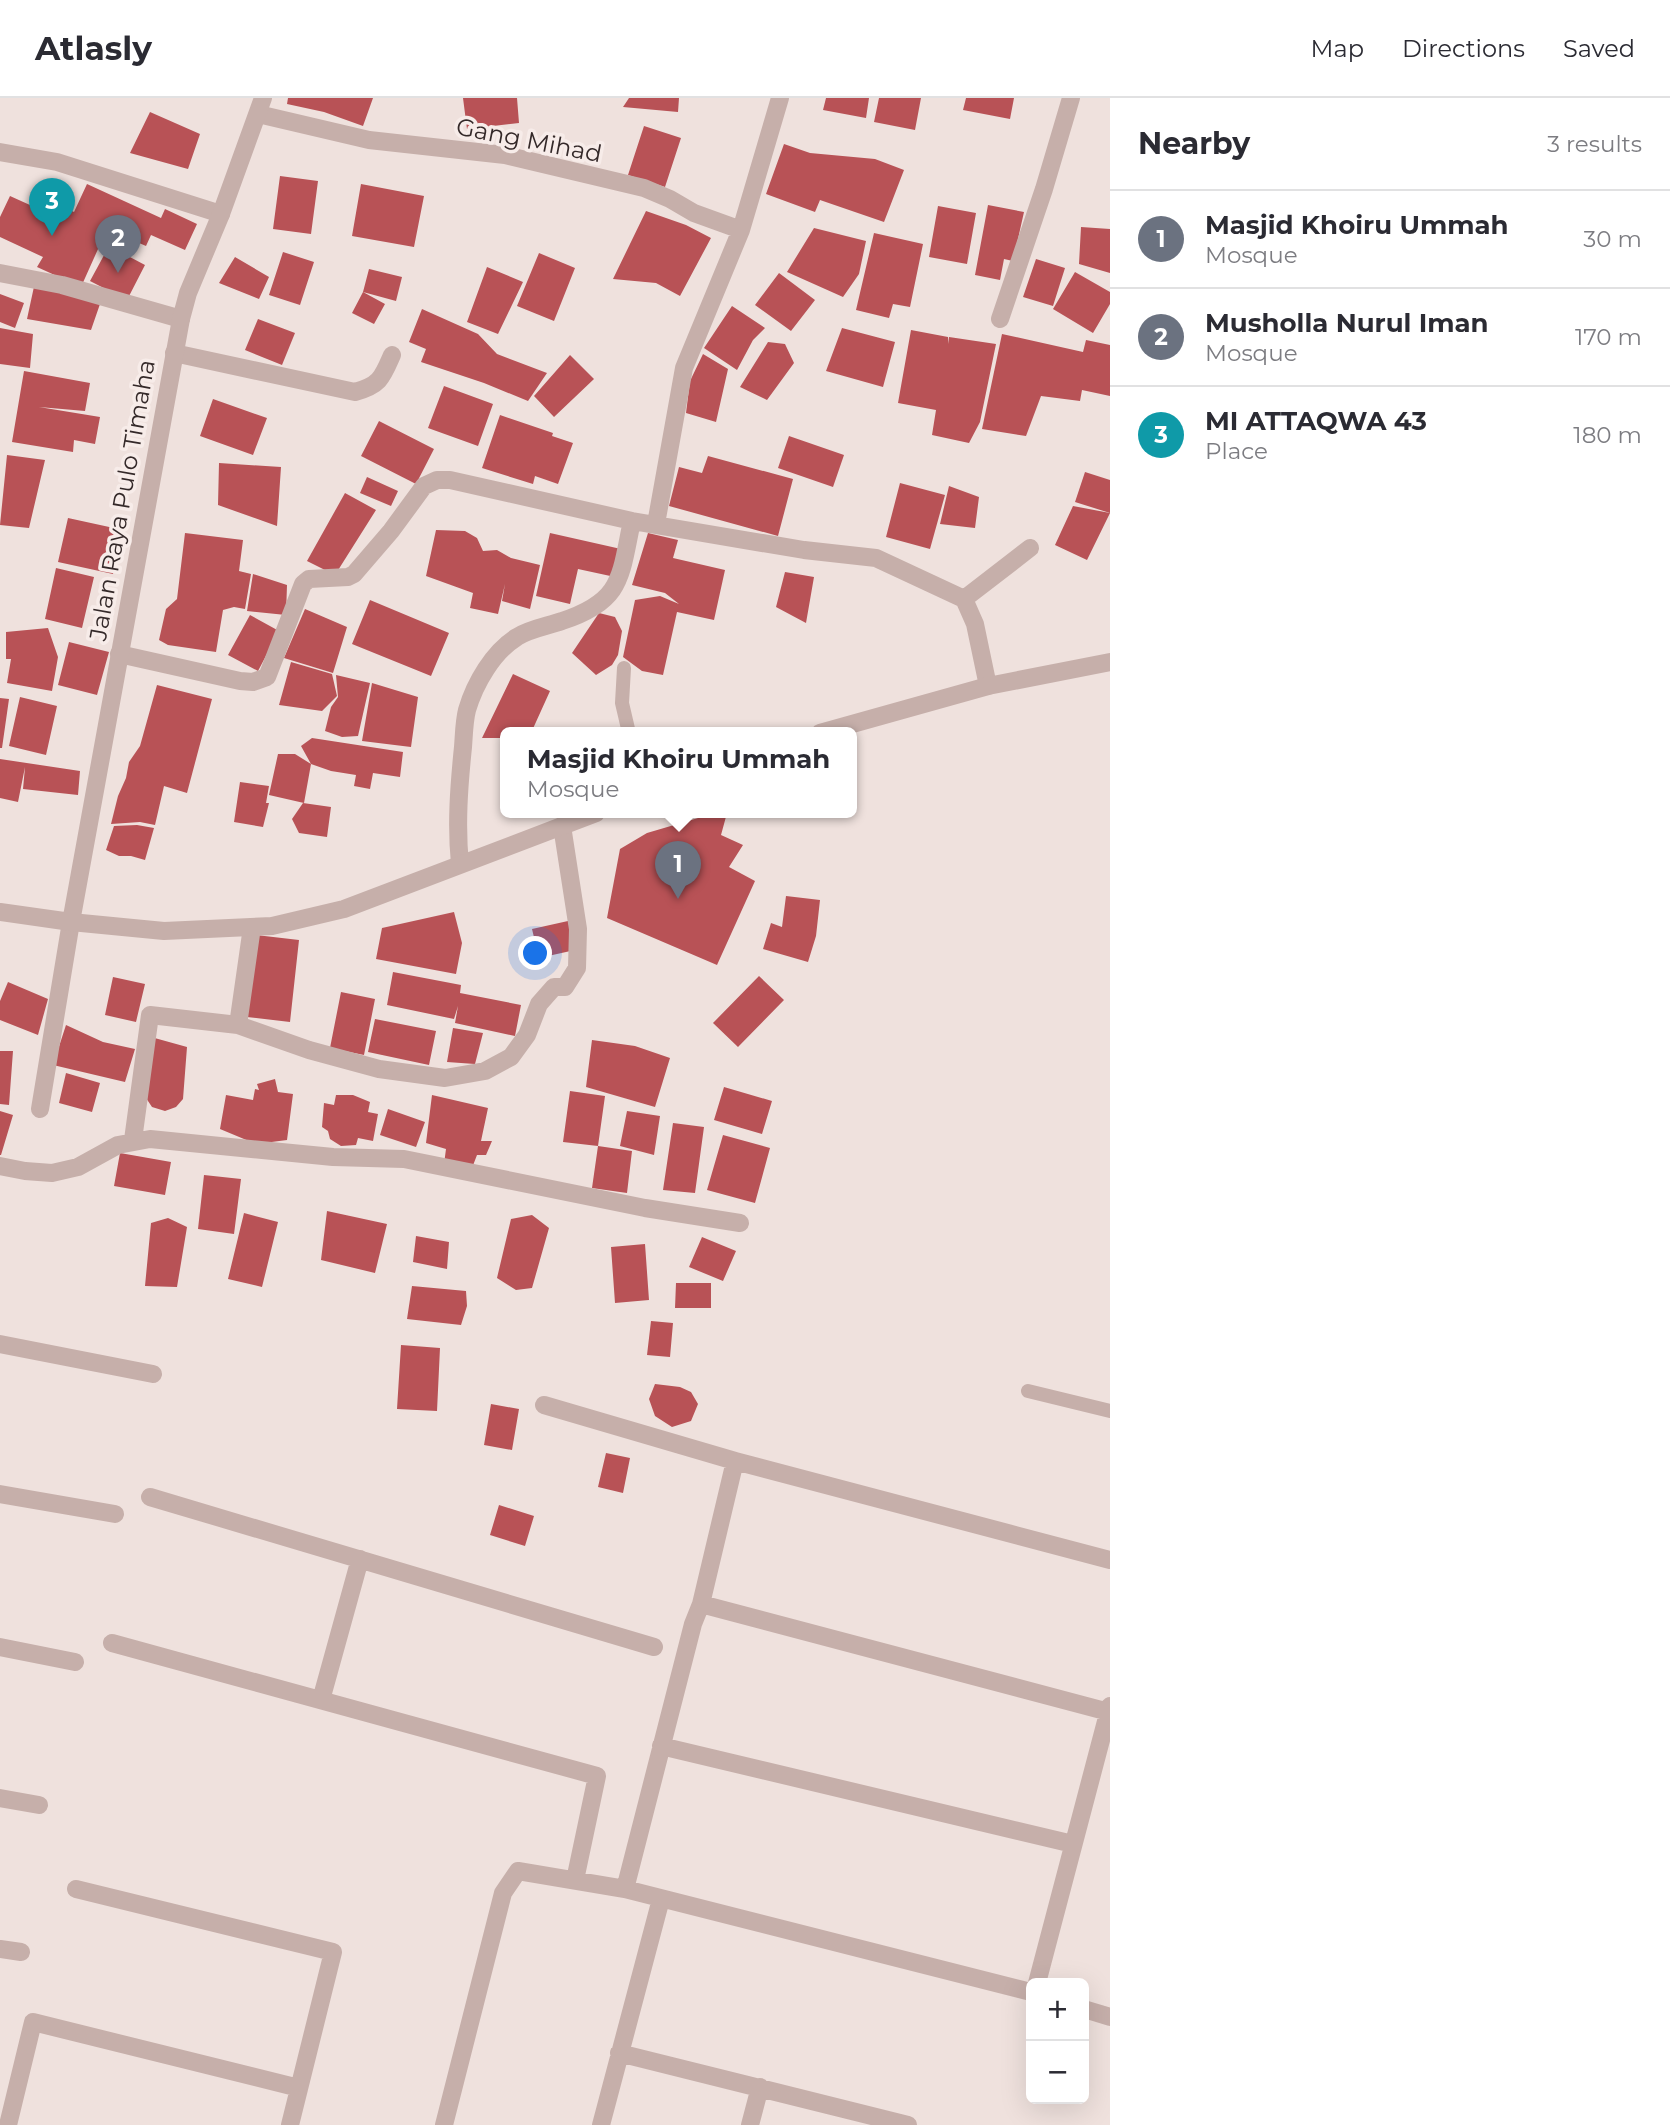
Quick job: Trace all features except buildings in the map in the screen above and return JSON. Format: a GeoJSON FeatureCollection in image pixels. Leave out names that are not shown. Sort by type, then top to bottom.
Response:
{"type":"FeatureCollection","features":[{"type":"Feature","properties":{"kind":"street"},"geometry":{"type":"LineString","coordinates":[[656,524],[684,368],[741,230],[780,98]]}},
{"type":"Feature","properties":{"kind":"street"},"geometry":{"type":"LineString","coordinates":[[1000,319],[1044,189],[1071,98]]}},
{"type":"Feature","properties":{"kind":"street","name":"Gang Mihad"},"geometry":{"type":"LineString","coordinates":[[261,106],[369,140],[505,155],[644,188],[670,198],[694,213],[741,230]]}},
{"type":"Feature","properties":{"kind":"street","name":"Jalan Raya Pulo Timaha"},"geometry":{"type":"LineString","coordinates":[[40,1109],[83,852],[181,319],[188,293],[261,106]]}},
{"type":"Feature","properties":{"kind":"street"},"geometry":{"type":"LineString","coordinates":[[0,152],[57,162],[221,214]]}},
{"type":"Feature","properties":{"kind":"street"},"geometry":{"type":"LineString","coordinates":[[0,273],[62,285],[181,319]]}},
{"type":"Feature","properties":{"kind":"street"},"geometry":{"type":"LineString","coordinates":[[174,353],[355,392],[372,387],[381,379],[392,355]]}},
{"type":"Feature","properties":{"kind":"street"},"geometry":{"type":"LineString","coordinates":[[119,654],[240,681],[253,682],[267,677],[303,584],[309,579],[348,577],[354,574],[391,531],[424,486],[437,480],[450,480],[632,521],[804,550],[876,558],[964,599],[975,624],[988,685]]}},
{"type":"Feature","properties":{"kind":"street"},"geometry":{"type":"LineString","coordinates":[[460,864],[458,787],[467,712],[480,678],[495,658],[518,636],[584,614],[600,604],[619,582],[632,521]]}},
{"type":"Feature","properties":{"kind":"street"},"geometry":{"type":"LineString","coordinates":[[964,599],[1030,548]]}},
{"type":"Feature","properties":{"kind":"street"},"geometry":{"type":"LineString","coordinates":[[841,727],[988,685],[1110,662]]}},
{"type":"Feature","properties":{"kind":"street"},"geometry":{"type":"LineString","coordinates":[[0,912],[164,931],[272,926],[344,909],[583,818]]}},
{"type":"Feature","properties":{"kind":"street"},"geometry":{"type":"LineString","coordinates":[[133,1140],[150,1016],[238,1025],[309,1050],[379,1069],[445,1078],[485,1071],[512,1057],[527,1035],[540,1004],[554,987],[565,986],[577,968],[578,929],[562,826]]}},
{"type":"Feature","properties":{"kind":"street"},"geometry":{"type":"LineString","coordinates":[[238,1025],[252,927]]}},
{"type":"Feature","properties":{"kind":"street"},"geometry":{"type":"LineString","coordinates":[[0,1166],[52,1173],[78,1167],[117,1145],[150,1139],[332,1157],[404,1159],[645,1208],[740,1223]]}},
{"type":"Feature","properties":{"kind":"street"},"geometry":{"type":"LineString","coordinates":[[0,1344],[153,1374]]}},
{"type":"Feature","properties":{"kind":"street"},"geometry":{"type":"LineString","coordinates":[[544,1405],[735,1461],[1110,1560]]}},
{"type":"Feature","properties":{"kind":"street"},"geometry":{"type":"LineString","coordinates":[[625,1889],[701,1604],[735,1461]]}},
{"type":"Feature","properties":{"kind":"street"},"geometry":{"type":"LineString","coordinates":[[0,1494],[115,1514]]}},
{"type":"Feature","properties":{"kind":"street"},"geometry":{"type":"LineString","coordinates":[[150,1497],[653,1647]]}},
{"type":"Feature","properties":{"kind":"street"},"geometry":{"type":"LineString","coordinates":[[321,1700],[360,1559]]}},
{"type":"Feature","properties":{"kind":"street"},"geometry":{"type":"LineString","coordinates":[[701,1604],[1109,1709],[1038,1978]]}},
{"type":"Feature","properties":{"kind":"street"},"geometry":{"type":"LineString","coordinates":[[112,1643],[597,1776],[575,1880]]}},
{"type":"Feature","properties":{"kind":"street"},"geometry":{"type":"LineString","coordinates":[[0,1647],[75,1662]]}},
{"type":"Feature","properties":{"kind":"street"},"geometry":{"type":"LineString","coordinates":[[661,1746],[1073,1844]]}},
{"type":"Feature","properties":{"kind":"street"},"geometry":{"type":"LineString","coordinates":[[0,1798],[39,1805]]}},
{"type":"Feature","properties":{"kind":"street"},"geometry":{"type":"LineString","coordinates":[[444,2125],[503,1893],[518,1871],[625,1889],[1026,1991]]}},
{"type":"Feature","properties":{"kind":"street"},"geometry":{"type":"LineString","coordinates":[[76,1889],[333,1952],[290,2125]]}},
{"type":"Feature","properties":{"kind":"street"},"geometry":{"type":"LineString","coordinates":[[601,2125],[661,1899]]}},
{"type":"Feature","properties":{"kind":"street"},"geometry":{"type":"LineString","coordinates":[[0,1949],[21,1952]]}},
{"type":"Feature","properties":{"kind":"street"},"geometry":{"type":"LineString","coordinates":[[1089,2011],[1110,2017]]}},
{"type":"Feature","properties":{"kind":"street"},"geometry":{"type":"LineString","coordinates":[[8,2125],[33,2022],[299,2088]]}},
{"type":"Feature","properties":{"kind":"street"},"geometry":{"type":"LineString","coordinates":[[619,2053],[897,2124]]}},
{"type":"Feature","properties":{"kind":"street"},"geometry":{"type":"LineString","coordinates":[[750,2125],[760,2087]]}},
{"type":"Feature","properties":{"kind":"lane"},"geometry":{"type":"LineString","coordinates":[[624,668],[622,703],[627,727]]}},
{"type":"Feature","properties":{"kind":"lane"},"geometry":{"type":"LineString","coordinates":[[1028,1391],[1110,1411]]}},
{"type":"Feature","properties":{"kind":"place","name":"MI ATTAQWA 43"},"geometry":{"type":"Point","coordinates":[52,236]}},
{"type":"Feature","properties":{"kind":"place","name":"Musholla Nurul Iman"},"geometry":{"type":"Point","coordinates":[118,273]}},
{"type":"Feature","properties":{"kind":"place","name":"Masjid Khoiru Ummah"},"geometry":{"type":"Point","coordinates":[678,899]}}]}
